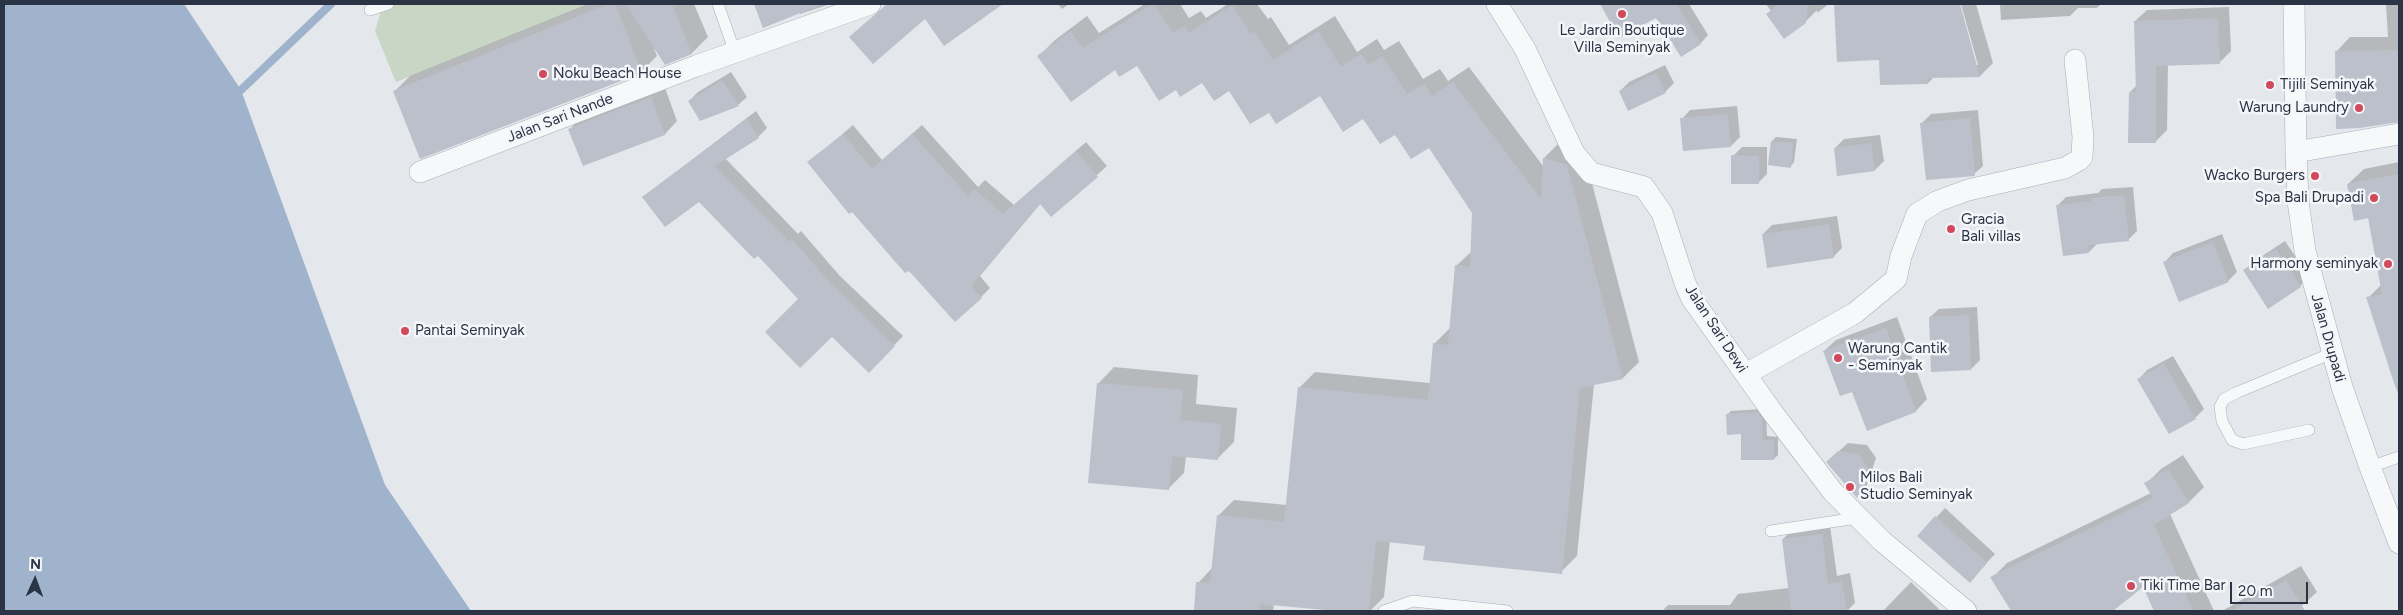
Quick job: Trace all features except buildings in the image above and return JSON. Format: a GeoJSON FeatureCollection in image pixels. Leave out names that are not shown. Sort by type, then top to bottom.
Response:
{"type":"FeatureCollection","features":[{"type":"Feature","properties":{"kind":"street","name":"Jalan Sari Nande"},"geometry":{"type":"LineString","coordinates":[[420,172],[696,66],[870,4]]}},
{"type":"Feature","properties":{"kind":"street","name":"Jalan Sari Dewi"},"geometry":{"type":"LineString","coordinates":[[1497,4],[1525,49],[1574,153],[1592,173],[1644,187],[1662,213],[1692,299],[1833,492],[1857,518],[1966,611]]}},
{"type":"Feature","properties":{"kind":"street","name":"Jalan Drupadi"},"geometry":{"type":"LineString","coordinates":[[2294,4],[2298,201],[2305,251],[2332,353],[2370,467],[2399,543]]}},
{"type":"Feature","properties":{"kind":"street"},"geometry":{"type":"LineString","coordinates":[[1746,374],[1855,313],[1896,279],[1917,214],[1938,201],[1968,190],[2065,168],[2079,160],[2082,157],[2083,137],[2075,60]]}},
{"type":"Feature","properties":{"kind":"street"},"geometry":{"type":"LineString","coordinates":[[2296,152],[2399,134]]}},
{"type":"Feature","properties":{"kind":"lane"},"geometry":{"type":"LineString","coordinates":[[370,10],[388,4]]}},
{"type":"Feature","properties":{"kind":"lane"},"geometry":{"type":"LineString","coordinates":[[718,4],[735,53]]}},
{"type":"Feature","properties":{"kind":"lane"},"geometry":{"type":"LineString","coordinates":[[2309,430],[2243,444],[2232,440],[2222,421],[2220,407],[2224,399],[2238,392],[2332,353]]}},
{"type":"Feature","properties":{"kind":"lane"},"geometry":{"type":"LineString","coordinates":[[2370,467],[2399,457]]}},
{"type":"Feature","properties":{"kind":"lane"},"geometry":{"type":"LineString","coordinates":[[1771,531],[1857,518]]}},
{"type":"Feature","properties":{"kind":"lane"},"geometry":{"type":"LineString","coordinates":[[1384,611],[1413,601],[1507,611]]}},
{"type":"Feature","properties":{"kind":"green space"},"geometry":{"type":"Polygon","coordinates":[[[383,4],[589,4],[396,82],[375,31],[383,4]]]}},
{"type":"Feature","properties":{"kind":"water"},"geometry":{"type":"Polygon","coordinates":[[[4,4],[184,4],[241,90],[385,485],[471,611],[4,611],[4,4]]]}},
{"type":"Feature","properties":{"kind":"waterway"},"geometry":{"type":"LineString","coordinates":[[241,90],[331,4]]}},
{"type":"Feature","properties":{"kind":"place","name":"Le Jardin Boutique Villa Seminyak"},"geometry":{"type":"Point","coordinates":[1622,14]}},
{"type":"Feature","properties":{"kind":"place","name":"Noku Beach House"},"geometry":{"type":"Point","coordinates":[543,74]}},
{"type":"Feature","properties":{"kind":"place","name":"Tijili Seminyak"},"geometry":{"type":"Point","coordinates":[2270,85]}},
{"type":"Feature","properties":{"kind":"place","name":"Warung Laundry"},"geometry":{"type":"Point","coordinates":[2359,108]}},
{"type":"Feature","properties":{"kind":"place","name":"Wacko Burgers"},"geometry":{"type":"Point","coordinates":[2315,176]}},
{"type":"Feature","properties":{"kind":"place","name":"Spa Bali Drupadi"},"geometry":{"type":"Point","coordinates":[2374,198]}},
{"type":"Feature","properties":{"kind":"place","name":"Gracia Bali villas"},"geometry":{"type":"Point","coordinates":[1951,229]}},
{"type":"Feature","properties":{"kind":"place","name":"Harmony seminyak"},"geometry":{"type":"Point","coordinates":[2388,264]}},
{"type":"Feature","properties":{"kind":"place","name":"Pantai Seminyak"},"geometry":{"type":"Point","coordinates":[405,331]}},
{"type":"Feature","properties":{"kind":"place","name":"Warung Cantik - Seminyak"},"geometry":{"type":"Point","coordinates":[1838,358]}},
{"type":"Feature","properties":{"kind":"place","name":"Milos Bali Studio Seminyak"},"geometry":{"type":"Point","coordinates":[1850,487]}},
{"type":"Feature","properties":{"kind":"place","name":"Tiki Time Bar"},"geometry":{"type":"Point","coordinates":[2131,586]}}]}
